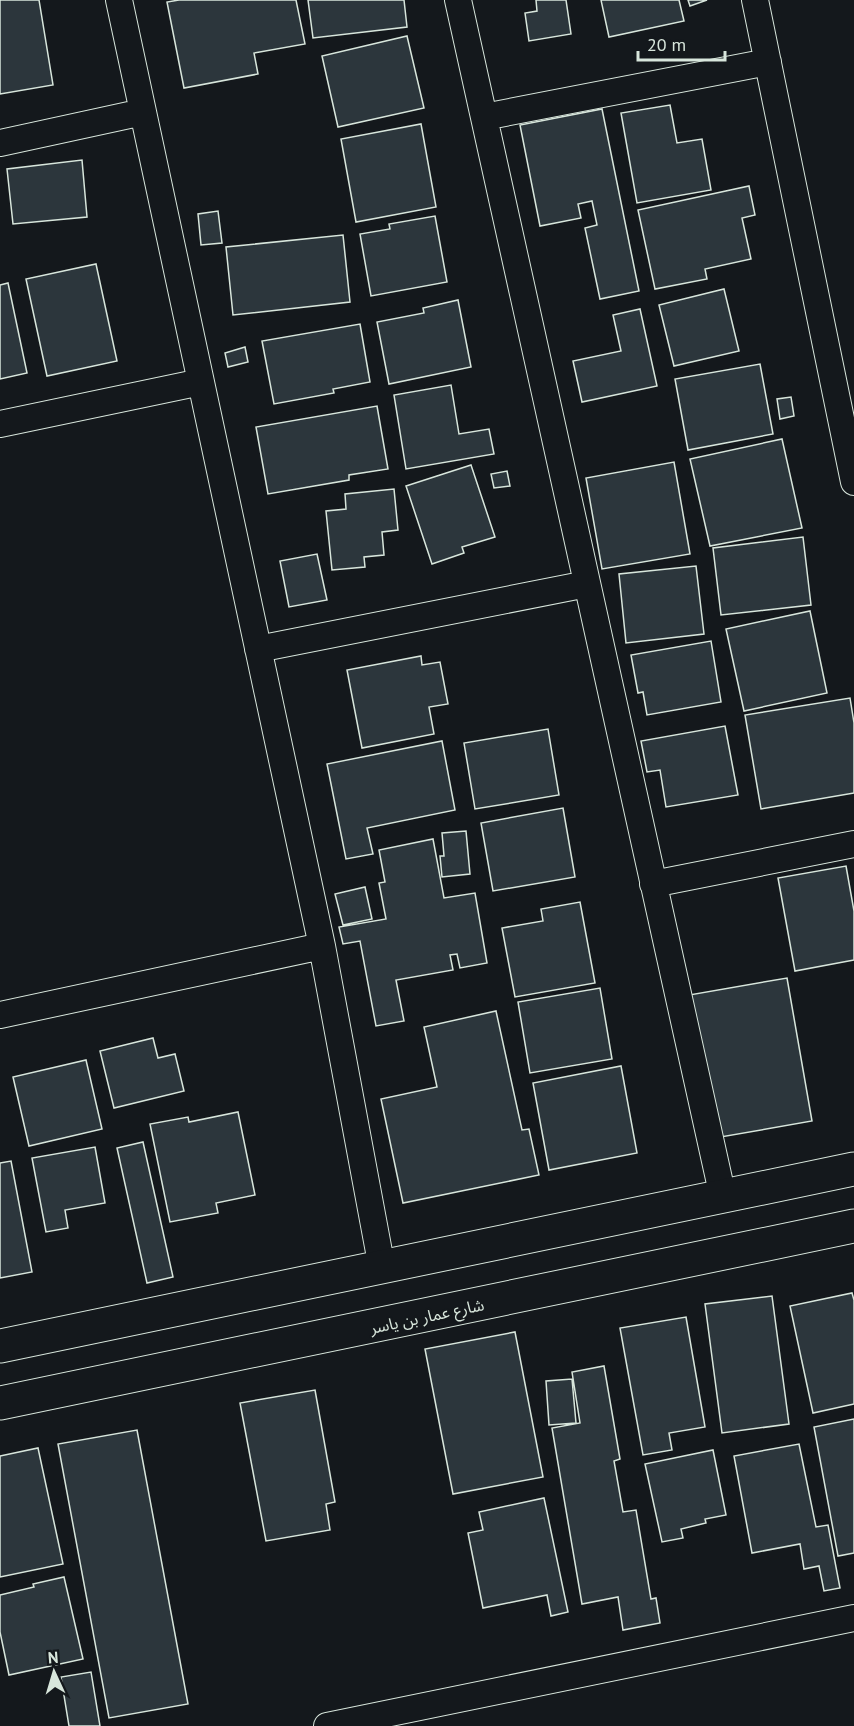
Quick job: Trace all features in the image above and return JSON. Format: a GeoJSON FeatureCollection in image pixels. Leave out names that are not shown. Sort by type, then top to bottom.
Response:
{"type":"FeatureCollection","features":[{"type":"Feature","properties":{"kind":"street"},"geometry":{"type":"LineString","coordinates":[[119,0],[322,946],[382,1268]]}},
{"type":"Feature","properties":{"kind":"street"},"geometry":{"type":"LineString","coordinates":[[458,0],[723,1197]]}},
{"type":"Feature","properties":{"kind":"street"},"geometry":{"type":"LineString","coordinates":[[755,0],[854,482]]}},
{"type":"Feature","properties":{"kind":"street"},"geometry":{"type":"LineString","coordinates":[[484,117],[768,62]]}},
{"type":"Feature","properties":{"kind":"street"},"geometry":{"type":"LineString","coordinates":[[0,143],[143,112]]}},
{"type":"Feature","properties":{"kind":"street"},"geometry":{"type":"LineString","coordinates":[[0,424],[201,382]]}},
{"type":"Feature","properties":{"kind":"street"},"geometry":{"type":"LineString","coordinates":[[258,649],[587,584]]}},
{"type":"Feature","properties":{"kind":"street"},"geometry":{"type":"LineString","coordinates":[[653,884],[854,844]]}},
{"type":"Feature","properties":{"kind":"street"},"geometry":{"type":"LineString","coordinates":[[0,1015],[322,946]]}},
{"type":"Feature","properties":{"kind":"street"},"geometry":{"type":"LineString","coordinates":[[0,1346],[854,1170]]}},
{"type":"Feature","properties":{"kind":"street","name":"شارع عمار بن ياسر"},"geometry":{"type":"LineString","coordinates":[[0,1404],[854,1226]]}},
{"type":"Feature","properties":{"kind":"street"},"geometry":{"type":"LineString","coordinates":[[327,1726],[854,1618]]}},
{"type":"Feature","properties":{"kind":"building"},"geometry":{"type":"Polygon","coordinates":[[[0,0],[39,0],[53,85],[0,94],[0,0]]]}},
{"type":"Feature","properties":{"kind":"building"},"geometry":{"type":"Polygon","coordinates":[[[179,0],[296,0],[305,44],[254,53],[258,74],[184,88],[167,2],[179,0]]]}},
{"type":"Feature","properties":{"kind":"building"},"geometry":{"type":"Polygon","coordinates":[[[308,0],[404,0],[407,27],[313,38],[308,0]]]}},
{"type":"Feature","properties":{"kind":"building"},"geometry":{"type":"Polygon","coordinates":[[[536,0],[566,0],[571,34],[529,41],[525,13],[537,11],[536,0]]]}},
{"type":"Feature","properties":{"kind":"building"},"geometry":{"type":"Polygon","coordinates":[[[601,0],[679,0],[684,21],[609,37],[601,0]]]}},
{"type":"Feature","properties":{"kind":"building"},"geometry":{"type":"Polygon","coordinates":[[[688,0],[707,0],[690,6],[688,0]]]}},
{"type":"Feature","properties":{"kind":"building"},"geometry":{"type":"Polygon","coordinates":[[[407,36],[424,108],[338,127],[322,56],[407,36]]]}},
{"type":"Feature","properties":{"kind":"building"},"geometry":{"type":"Polygon","coordinates":[[[670,105],[677,143],[702,139],[711,190],[637,203],[621,113],[670,105]]]}},
{"type":"Feature","properties":{"kind":"building"},"geometry":{"type":"Polygon","coordinates":[[[602,109],[639,291],[600,299],[585,228],[597,225],[592,201],[578,204],[581,218],[540,226],[520,125],[602,109]]]}},
{"type":"Feature","properties":{"kind":"building"},"geometry":{"type":"Polygon","coordinates":[[[421,124],[436,207],[356,222],[341,139],[421,124]]]}},
{"type":"Feature","properties":{"kind":"building"},"geometry":{"type":"Polygon","coordinates":[[[82,160],[87,217],[13,224],[7,169],[82,160]]]}},
{"type":"Feature","properties":{"kind":"building"},"geometry":{"type":"Polygon","coordinates":[[[749,186],[755,215],[742,218],[751,259],[705,269],[707,279],[655,289],[638,210],[749,186]]]}},
{"type":"Feature","properties":{"kind":"building"},"geometry":{"type":"Polygon","coordinates":[[[218,211],[222,243],[201,245],[198,214],[218,211]]]}},
{"type":"Feature","properties":{"kind":"building"},"geometry":{"type":"Polygon","coordinates":[[[435,216],[447,282],[371,296],[360,234],[390,229],[389,224],[435,216]]]}},
{"type":"Feature","properties":{"kind":"building"},"geometry":{"type":"Polygon","coordinates":[[[343,235],[350,302],[233,315],[226,247],[343,235]]]}},
{"type":"Feature","properties":{"kind":"building"},"geometry":{"type":"Polygon","coordinates":[[[96,264],[117,361],[47,376],[26,279],[96,264]]]}},
{"type":"Feature","properties":{"kind":"building"},"geometry":{"type":"Polygon","coordinates":[[[8,283],[27,373],[0,379],[0,285],[8,283]]]}},
{"type":"Feature","properties":{"kind":"building"},"geometry":{"type":"Polygon","coordinates":[[[724,289],[739,351],[674,366],[659,305],[724,289]]]}},
{"type":"Feature","properties":{"kind":"building"},"geometry":{"type":"Polygon","coordinates":[[[458,300],[471,367],[389,384],[377,322],[424,313],[423,308],[458,300]]]}},
{"type":"Feature","properties":{"kind":"building"},"geometry":{"type":"Polygon","coordinates":[[[640,309],[657,386],[582,402],[573,361],[621,351],[613,315],[640,309]]]}},
{"type":"Feature","properties":{"kind":"building"},"geometry":{"type":"Polygon","coordinates":[[[360,324],[370,382],[333,389],[334,393],[274,404],[262,341],[360,324]]]}},
{"type":"Feature","properties":{"kind":"building"},"geometry":{"type":"Polygon","coordinates":[[[245,347],[248,362],[228,367],[225,353],[245,347]]]}},
{"type":"Feature","properties":{"kind":"building"},"geometry":{"type":"Polygon","coordinates":[[[760,364],[773,434],[688,450],[675,379],[760,364]]]}},
{"type":"Feature","properties":{"kind":"building"},"geometry":{"type":"Polygon","coordinates":[[[451,385],[459,434],[489,429],[494,454],[406,469],[394,395],[451,385]]]}},
{"type":"Feature","properties":{"kind":"building"},"geometry":{"type":"Polygon","coordinates":[[[791,397],[794,416],[780,419],[777,399],[791,397]]]}},
{"type":"Feature","properties":{"kind":"building"},"geometry":{"type":"Polygon","coordinates":[[[377,406],[388,469],[349,475],[349,480],[268,494],[256,427],[377,406]]]}},
{"type":"Feature","properties":{"kind":"building"},"geometry":{"type":"Polygon","coordinates":[[[782,439],[802,528],[710,546],[690,459],[782,439]]]}},
{"type":"Feature","properties":{"kind":"building"},"geometry":{"type":"Polygon","coordinates":[[[674,462],[690,554],[602,569],[586,478],[674,462]]]}},
{"type":"Feature","properties":{"kind":"building"},"geometry":{"type":"Polygon","coordinates":[[[471,465],[495,537],[462,547],[464,553],[432,564],[406,486],[471,465]]]}},
{"type":"Feature","properties":{"kind":"building"},"geometry":{"type":"Polygon","coordinates":[[[507,471],[510,486],[494,488],[491,474],[507,471]]]}},
{"type":"Feature","properties":{"kind":"building"},"geometry":{"type":"Polygon","coordinates":[[[394,489],[398,530],[382,532],[384,555],[364,557],[365,567],[332,570],[326,511],[346,509],[345,494],[394,489]]]}},
{"type":"Feature","properties":{"kind":"building"},"geometry":{"type":"Polygon","coordinates":[[[803,537],[811,605],[721,615],[713,548],[803,537]]]}},
{"type":"Feature","properties":{"kind":"building"},"geometry":{"type":"Polygon","coordinates":[[[317,554],[327,600],[289,607],[280,561],[317,554]]]}},
{"type":"Feature","properties":{"kind":"building"},"geometry":{"type":"Polygon","coordinates":[[[696,566],[704,634],[626,643],[619,574],[696,566]]]}},
{"type":"Feature","properties":{"kind":"building"},"geometry":{"type":"Polygon","coordinates":[[[810,611],[827,693],[744,711],[726,629],[810,611]]]}},
{"type":"Feature","properties":{"kind":"building"},"geometry":{"type":"Polygon","coordinates":[[[711,641],[721,702],[647,715],[643,692],[638,693],[631,655],[711,641]]]}},
{"type":"Feature","properties":{"kind":"building"},"geometry":{"type":"Polygon","coordinates":[[[421,656],[422,665],[440,662],[448,704],[429,707],[434,734],[362,748],[347,670],[421,656]]]}},
{"type":"Feature","properties":{"kind":"building"},"geometry":{"type":"Polygon","coordinates":[[[850,698],[854,723],[854,793],[761,809],[745,715],[850,698]]]}},
{"type":"Feature","properties":{"kind":"building"},"geometry":{"type":"Polygon","coordinates":[[[725,726],[738,795],[666,807],[660,770],[647,772],[641,741],[725,726]]]}},
{"type":"Feature","properties":{"kind":"building"},"geometry":{"type":"Polygon","coordinates":[[[548,729],[559,795],[475,809],[464,743],[548,729]]]}},
{"type":"Feature","properties":{"kind":"building"},"geometry":{"type":"Polygon","coordinates":[[[442,741],[455,810],[367,828],[373,854],[346,859],[327,764],[442,741]]]}},
{"type":"Feature","properties":{"kind":"building"},"geometry":{"type":"Polygon","coordinates":[[[563,808],[575,877],[493,891],[481,823],[563,808]]]}},
{"type":"Feature","properties":{"kind":"building"},"geometry":{"type":"Polygon","coordinates":[[[466,831],[470,874],[442,877],[440,856],[444,856],[442,833],[466,831]]]}},
{"type":"Feature","properties":{"kind":"building"},"geometry":{"type":"Polygon","coordinates":[[[433,839],[444,898],[475,893],[487,963],[460,968],[457,954],[450,955],[453,970],[396,980],[404,1021],[376,1026],[360,941],[343,944],[339,927],[386,919],[379,883],[385,882],[379,850],[433,839]]]}},
{"type":"Feature","properties":{"kind":"building"},"geometry":{"type":"Polygon","coordinates":[[[846,866],[854,911],[854,960],[795,971],[778,878],[846,866]]]}},
{"type":"Feature","properties":{"kind":"building"},"geometry":{"type":"Polygon","coordinates":[[[365,887],[372,919],[343,925],[335,894],[365,887]]]}},
{"type":"Feature","properties":{"kind":"building"},"geometry":{"type":"Polygon","coordinates":[[[580,902],[595,983],[515,997],[502,928],[543,921],[541,909],[580,902]]]}},
{"type":"Feature","properties":{"kind":"building"},"geometry":{"type":"Polygon","coordinates":[[[787,978],[812,1121],[715,1138],[689,995],[787,978]]]}},
{"type":"Feature","properties":{"kind":"building"},"geometry":{"type":"Polygon","coordinates":[[[600,988],[612,1059],[530,1073],[518,1002],[600,988]]]}},
{"type":"Feature","properties":{"kind":"building"},"geometry":{"type":"Polygon","coordinates":[[[496,1011],[522,1130],[529,1129],[539,1175],[403,1203],[381,1099],[437,1087],[424,1027],[496,1011]]]}},
{"type":"Feature","properties":{"kind":"building"},"geometry":{"type":"Polygon","coordinates":[[[153,1038],[158,1058],[175,1054],[184,1091],[114,1108],[100,1051],[153,1038]]]}},
{"type":"Feature","properties":{"kind":"building"},"geometry":{"type":"Polygon","coordinates":[[[86,1060],[102,1129],[29,1146],[13,1077],[86,1060]]]}},
{"type":"Feature","properties":{"kind":"building"},"geometry":{"type":"Polygon","coordinates":[[[621,1066],[637,1153],[549,1170],[533,1083],[621,1066]]]}},
{"type":"Feature","properties":{"kind":"building"},"geometry":{"type":"Polygon","coordinates":[[[238,1112],[255,1195],[216,1203],[218,1213],[170,1222],[150,1124],[188,1117],[189,1122],[238,1112]]]}},
{"type":"Feature","properties":{"kind":"building"},"geometry":{"type":"Polygon","coordinates":[[[143,1142],[173,1277],[147,1283],[117,1148],[143,1142]]]}},
{"type":"Feature","properties":{"kind":"building"},"geometry":{"type":"Polygon","coordinates":[[[95,1147],[105,1203],[65,1210],[68,1228],[46,1232],[32,1158],[95,1147]]]}},
{"type":"Feature","properties":{"kind":"building"},"geometry":{"type":"Polygon","coordinates":[[[11,1161],[32,1272],[0,1278],[0,1163],[11,1161]]]}},
{"type":"Feature","properties":{"kind":"building"},"geometry":{"type":"Polygon","coordinates":[[[852,1293],[854,1300],[854,1404],[813,1413],[790,1306],[852,1293]]]}},
{"type":"Feature","properties":{"kind":"building"},"geometry":{"type":"Polygon","coordinates":[[[772,1296],[789,1424],[722,1433],[705,1304],[772,1296]]]}},
{"type":"Feature","properties":{"kind":"building"},"geometry":{"type":"Polygon","coordinates":[[[686,1317],[705,1427],[669,1433],[672,1450],[643,1455],[620,1328],[686,1317]]]}},
{"type":"Feature","properties":{"kind":"building"},"geometry":{"type":"Polygon","coordinates":[[[515,1332],[543,1477],[453,1494],[425,1349],[515,1332]]]}},
{"type":"Feature","properties":{"kind":"building"},"geometry":{"type":"Polygon","coordinates":[[[604,1366],[620,1459],[614,1461],[623,1512],[636,1510],[651,1599],[656,1598],[660,1623],[623,1630],[618,1597],[582,1604],[552,1428],[580,1423],[572,1372],[604,1366]]]}},
{"type":"Feature","properties":{"kind":"building"},"geometry":{"type":"Polygon","coordinates":[[[572,1379],[576,1423],[549,1425],[546,1381],[572,1379]]]}},
{"type":"Feature","properties":{"kind":"building"},"geometry":{"type":"Polygon","coordinates":[[[315,1390],[335,1502],[326,1504],[330,1530],[266,1541],[240,1403],[315,1390]]]}},
{"type":"Feature","properties":{"kind":"building"},"geometry":{"type":"Polygon","coordinates":[[[854,1419],[854,1553],[838,1556],[814,1427],[854,1419]]]}},
{"type":"Feature","properties":{"kind":"building"},"geometry":{"type":"Polygon","coordinates":[[[137,1430],[188,1704],[109,1718],[58,1444],[137,1430]]]}},
{"type":"Feature","properties":{"kind":"building"},"geometry":{"type":"Polygon","coordinates":[[[799,1444],[816,1527],[828,1525],[840,1588],[824,1591],[819,1566],[804,1569],[800,1544],[752,1553],[734,1456],[799,1444]]]}},
{"type":"Feature","properties":{"kind":"building"},"geometry":{"type":"Polygon","coordinates":[[[38,1448],[63,1564],[0,1577],[0,1456],[38,1448]]]}},
{"type":"Feature","properties":{"kind":"building"},"geometry":{"type":"Polygon","coordinates":[[[713,1450],[726,1515],[705,1519],[706,1523],[681,1529],[683,1538],[662,1542],[645,1464],[713,1450]]]}},
{"type":"Feature","properties":{"kind":"building"},"geometry":{"type":"Polygon","coordinates":[[[544,1498],[568,1612],[551,1616],[547,1595],[483,1608],[468,1533],[483,1530],[479,1512],[544,1498]]]}},
{"type":"Feature","properties":{"kind":"building"},"geometry":{"type":"Polygon","coordinates":[[[64,1577],[83,1659],[9,1675],[0,1632],[0,1595],[64,1577]]]}},
{"type":"Feature","properties":{"kind":"building"},"geometry":{"type":"Polygon","coordinates":[[[91,1672],[100,1726],[69,1726],[61,1677],[91,1672]]]}}]}
